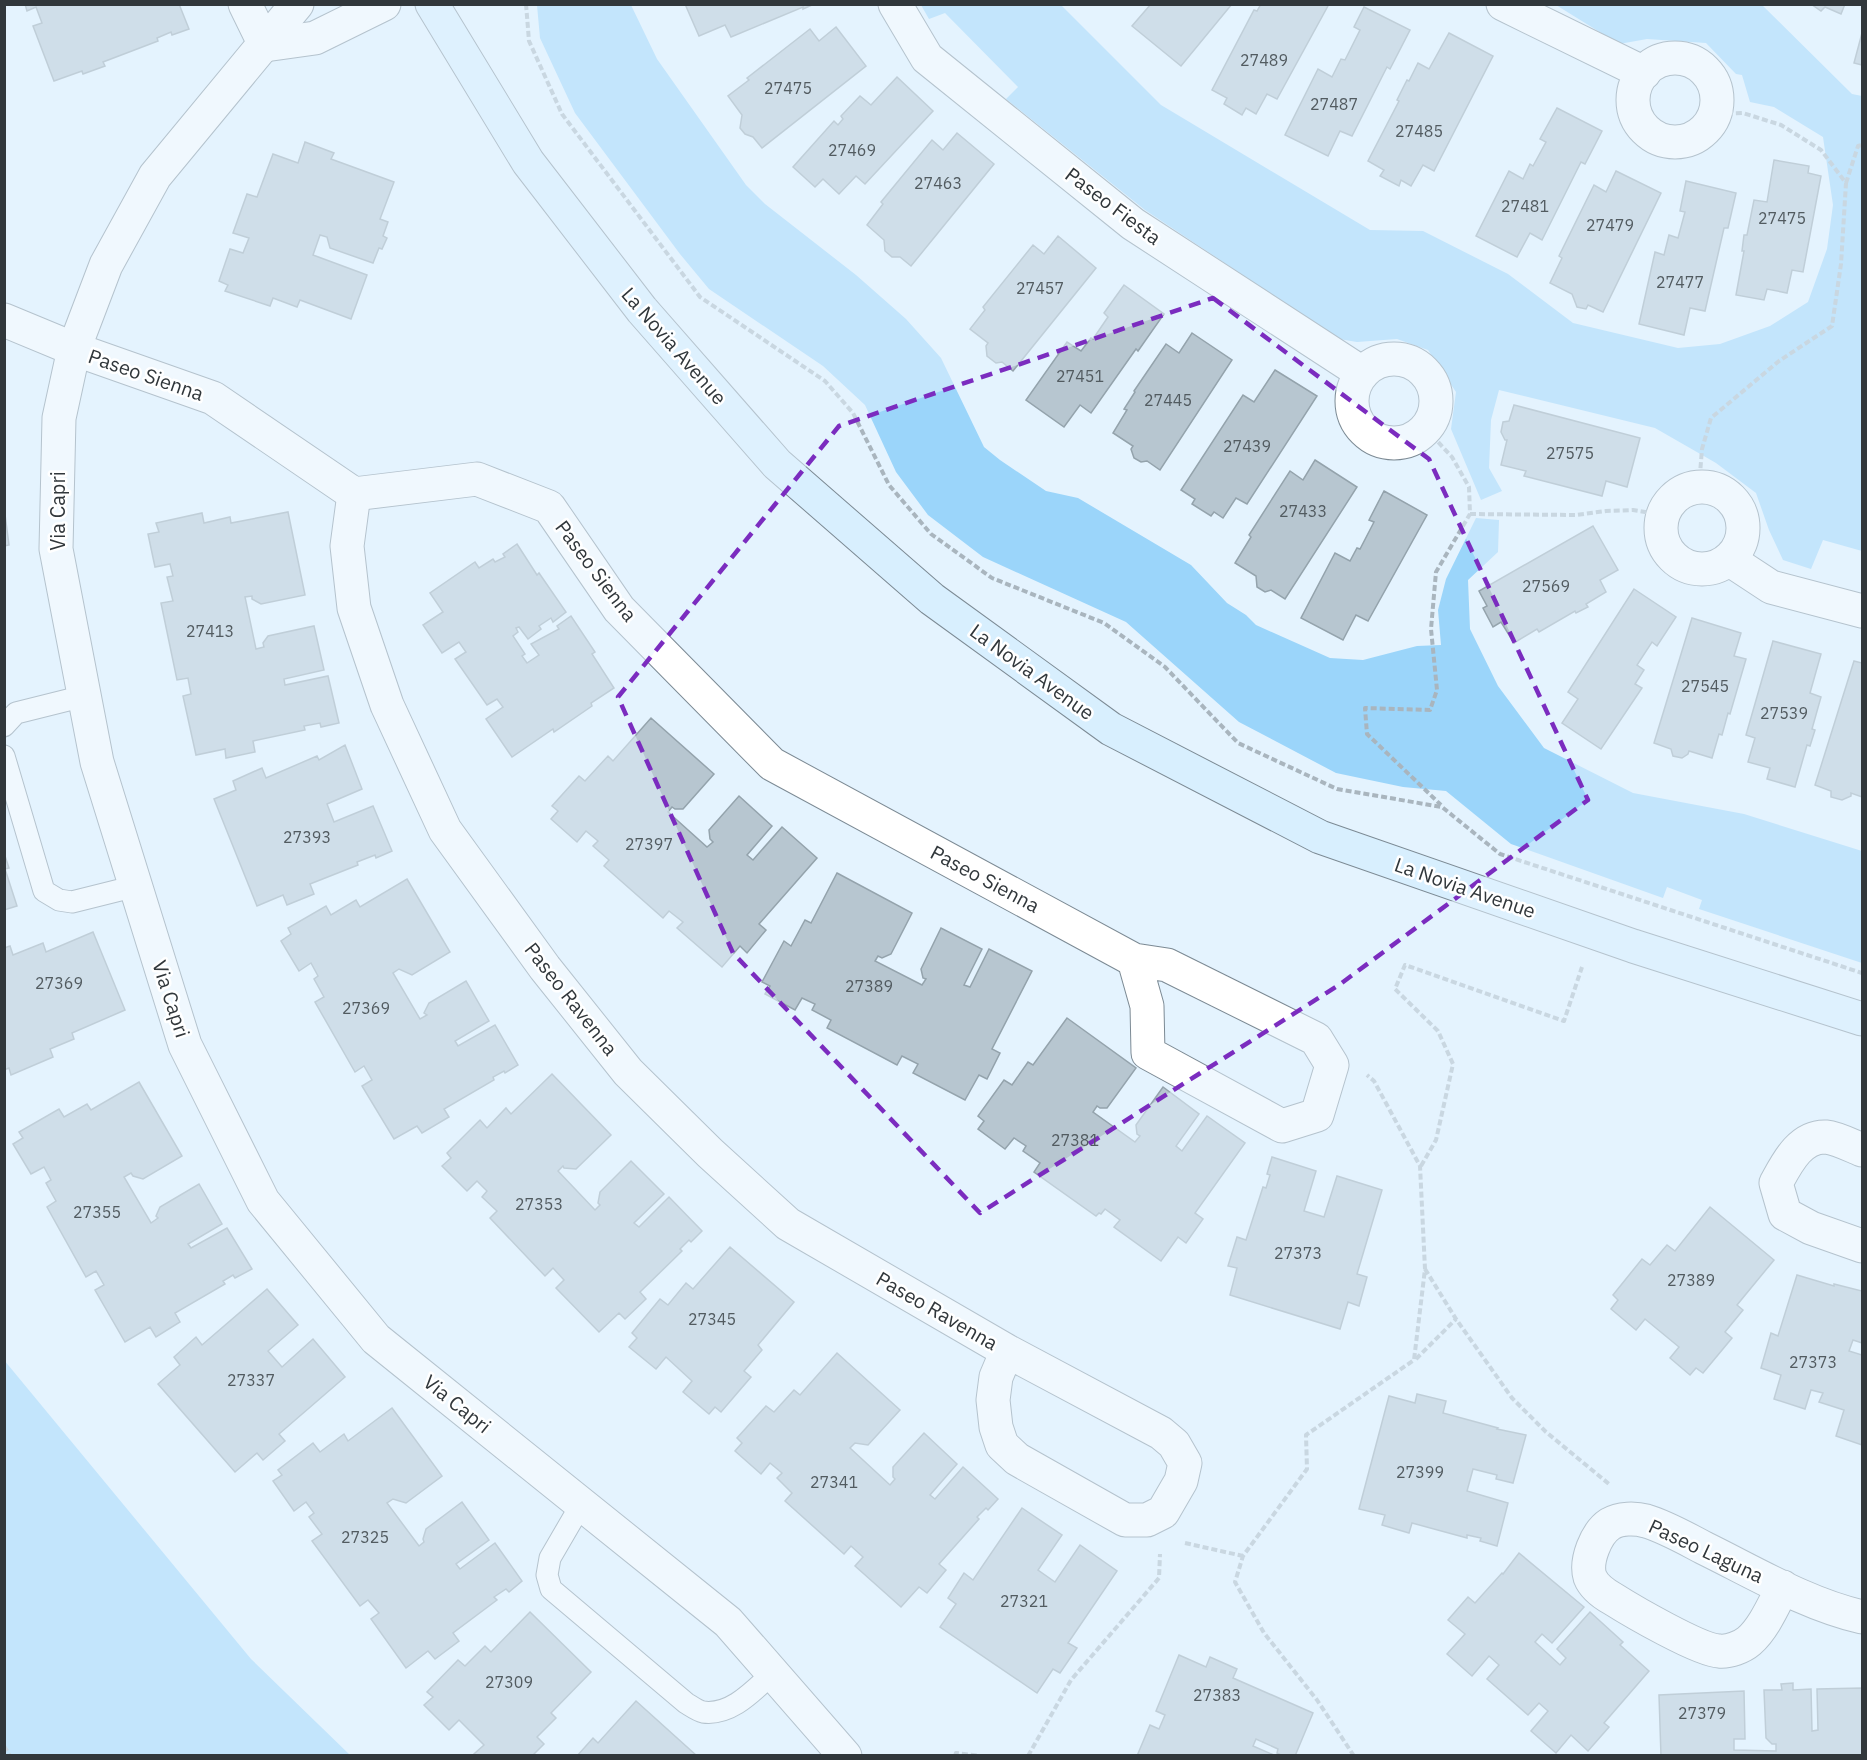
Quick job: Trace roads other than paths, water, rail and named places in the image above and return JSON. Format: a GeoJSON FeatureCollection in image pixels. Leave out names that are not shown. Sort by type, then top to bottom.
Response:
{"type":"FeatureCollection","features":[{"type":"Feature","properties":{"kind":"main road","name":"La Novia Avenue"},"geometry":{"type":"LineString","coordinates":[[432,4],[528,162],[642,310],[777,464],[932,599],[1111,729],[1320,837],[1593,933],[1863,1019]]}},
{"type":"Feature","properties":{"kind":"street"},"geometry":{"type":"LineString","coordinates":[[245,4],[265,45],[315,38],[384,4]]}},
{"type":"Feature","properties":{"kind":"street","name":"Via Capri"},"geometry":{"type":"LineString","coordinates":[[297,4],[154,176],[106,265],[74,349],[60,418],[56,549],[97,762],[185,1045],[263,1201],[376,1339],[728,1622],[845,1755]]}},
{"type":"Feature","properties":{"kind":"street","name":"Paseo Fiesta"},"geometry":{"type":"LineString","coordinates":[[895,4],[927,58],[1133,224],[1362,373]]}},
{"type":"Feature","properties":{"kind":"street"},"geometry":{"type":"LineString","coordinates":[[1503,4],[1644,73]]}},
{"type":"Feature","properties":{"kind":"street"},"geometry":{"type":"LineString","coordinates":[[1672,58],[1689,60],[1702,68],[1712,81],[1717,97],[1715,114],[1707,128],[1694,138],[1678,143],[1662,140],[1647,132],[1638,119],[1633,104],[1635,87],[1644,73],[1656,62],[1672,58]]}},
{"type":"Feature","properties":{"kind":"street","name":"Paseo Sienna"},"geometry":{"type":"LineString","coordinates":[[4,320],[74,349],[213,398],[354,494],[477,479],[549,507],[620,609],[772,764],[1134,960],[1167,965],[1316,1039],[1332,1065],[1317,1115],[1282,1126],[1148,1053],[1147,1006],[1134,960]]}},
{"type":"Feature","properties":{"kind":"street"},"geometry":{"type":"LineString","coordinates":[[1391,359],[1407,361],[1422,369],[1432,382],[1436,398],[1434,414],[1426,429],[1413,439],[1396,443],[1381,442],[1366,433],[1356,420],[1352,404],[1354,388],[1362,373],[1375,364],[1391,359]]}},
{"type":"Feature","properties":{"kind":"street"},"geometry":{"type":"LineString","coordinates":[[1699,486],[1716,488],[1730,496],[1740,509],[1744,525],[1742,542],[1731,560],[1705,570],[1689,568],[1674,560],[1665,547],[1660,531],[1663,515],[1670,501],[1683,491],[1699,486]]}},
{"type":"Feature","properties":{"kind":"street","name":"Paseo Ravenna"},"geometry":{"type":"LineString","coordinates":[[354,494],[347,546],[354,608],[387,705],[445,830],[545,968],[628,1072],[710,1154],[788,1224],[1007,1351],[1161,1433],[1174,1444],[1185,1463],[1181,1481],[1154,1528],[1125,1520],[1017,1459],[1002,1445],[996,1427],[993,1400],[996,1377],[1007,1351]]}},
{"type":"Feature","properties":{"kind":"street"},"geometry":{"type":"LineString","coordinates":[[1731,560],[1771,587],[1863,611]]}},
{"type":"Feature","properties":{"kind":"street"},"geometry":{"type":"LineString","coordinates":[[1863,1150],[1827,1137],[1808,1141],[1789,1158],[1776,1183],[1785,1214],[1811,1228],[1863,1246]]}},
{"type":"Feature","properties":{"kind":"street","name":"Paseo Laguna"},"geometry":{"type":"LineString","coordinates":[[1784,1587],[1750,1640],[1738,1647],[1719,1651],[1702,1646],[1599,1589],[1590,1577],[1590,1558],[1597,1540],[1610,1524],[1623,1519],[1643,1521],[1666,1529],[1784,1587],[1813,1602],[1863,1617]]}},
{"type":"Feature","properties":{"kind":"lane"},"geometry":{"type":"LineString","coordinates":[[4,726],[16,713],[84,696]]}},
{"type":"Feature","properties":{"kind":"lane"},"geometry":{"type":"LineString","coordinates":[[4,756],[44,891],[59,900],[72,902],[136,886]]}},
{"type":"Feature","properties":{"kind":"lane"},"geometry":{"type":"LineString","coordinates":[[582,1503],[550,1558],[547,1575],[551,1588],[686,1703],[703,1712],[722,1709],[740,1702],[774,1672]]}}]}
